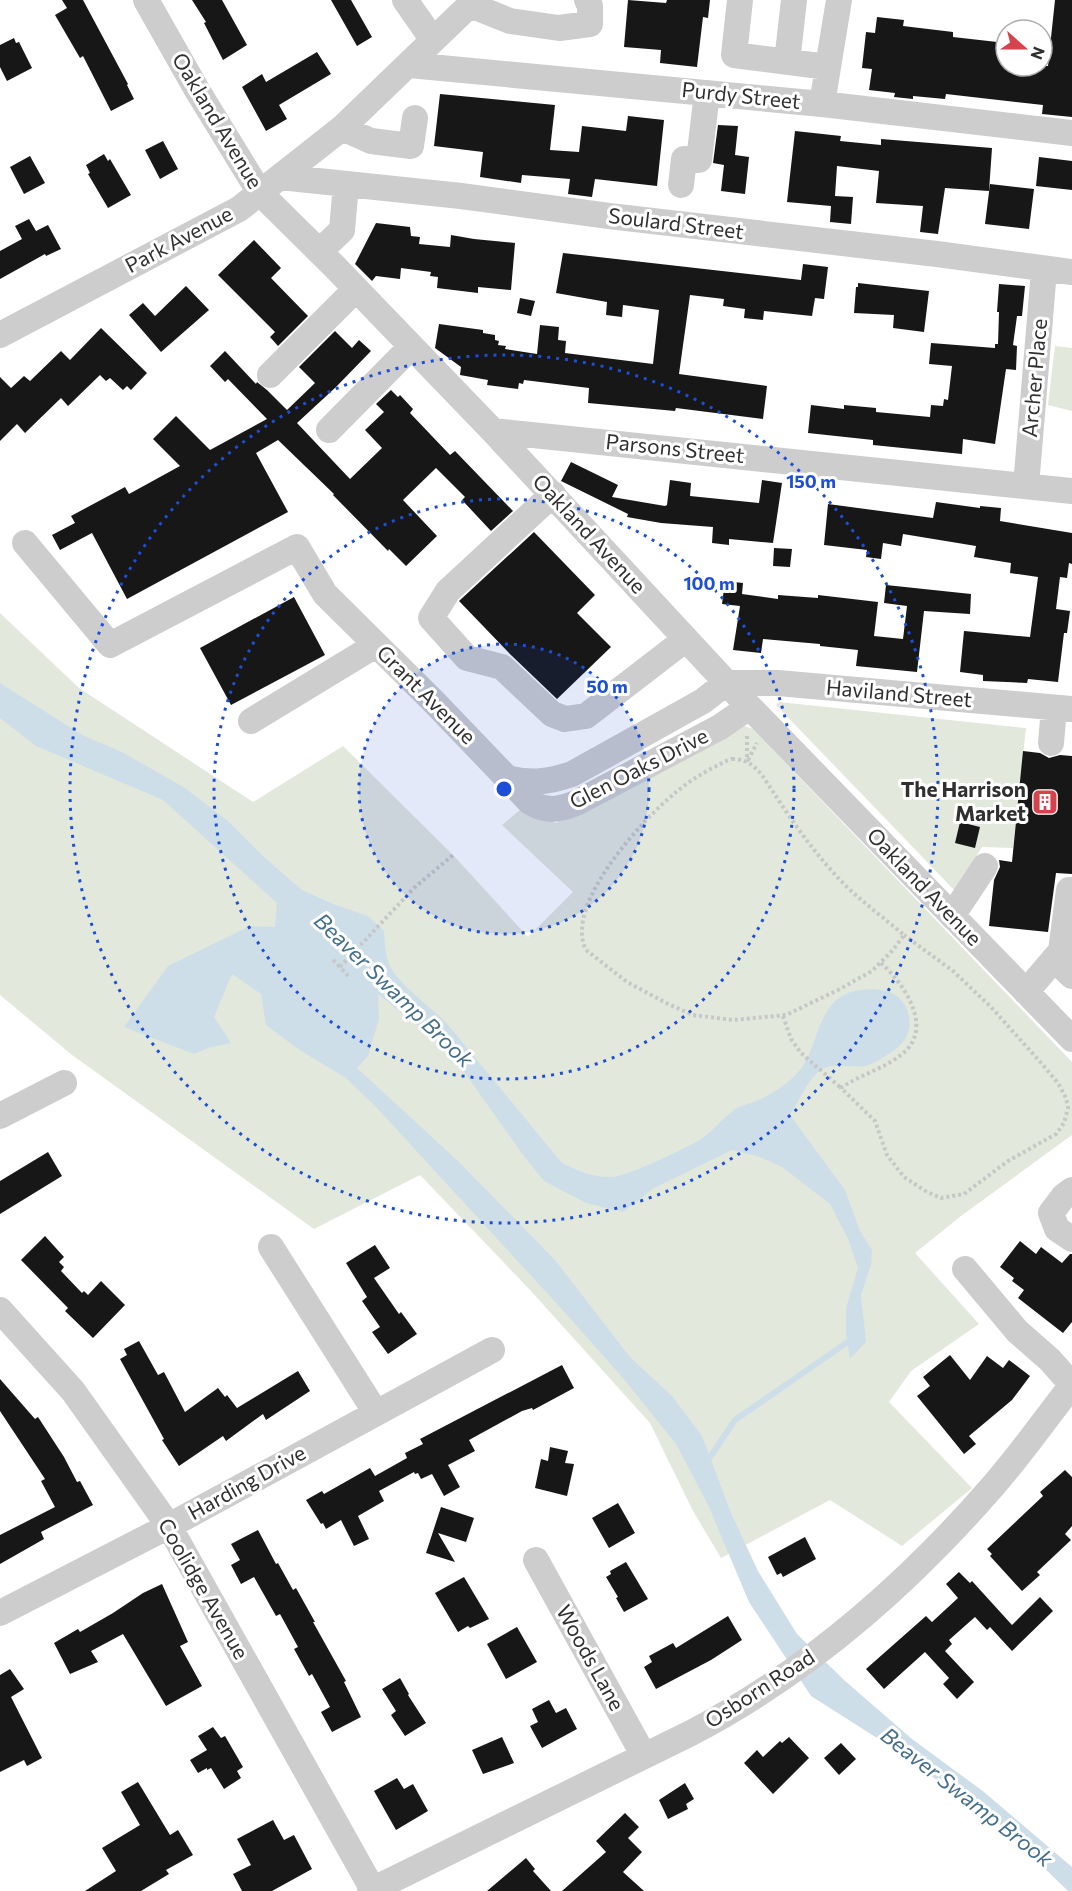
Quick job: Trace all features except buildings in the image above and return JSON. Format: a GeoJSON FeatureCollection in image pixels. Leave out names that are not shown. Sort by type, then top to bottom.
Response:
{"type":"FeatureCollection","features":[{"type":"Feature","properties":{"kind":"street","name":"Oakland Avenue"},"geometry":{"type":"LineString","coordinates":[[146,0],[197,90],[260,193],[320,251],[553,494],[726,683],[748,717],[952,916],[1072,1039]]}},
{"type":"Feature","properties":{"kind":"street"},"geometry":{"type":"LineString","coordinates":[[405,0],[432,40]]}},
{"type":"Feature","properties":{"kind":"street"},"geometry":{"type":"LineString","coordinates":[[472,3],[510,21],[559,28],[590,24],[590,6],[587,0]]}},
{"type":"Feature","properties":{"kind":"street"},"geometry":{"type":"LineString","coordinates":[[740,0],[734,56],[828,67]]}},
{"type":"Feature","properties":{"kind":"street"},"geometry":{"type":"LineString","coordinates":[[787,62],[794,0]]}},
{"type":"Feature","properties":{"kind":"street"},"geometry":{"type":"LineString","coordinates":[[822,104],[839,0]]}},
{"type":"Feature","properties":{"kind":"street","name":"Park Avenue"},"geometry":{"type":"LineString","coordinates":[[0,335],[239,209],[342,128],[472,3]]}},
{"type":"Feature","properties":{"kind":"street","name":"Purdy Street"},"geometry":{"type":"LineString","coordinates":[[409,65],[822,104],[1072,133]]}},
{"type":"Feature","properties":{"kind":"street"},"geometry":{"type":"LineString","coordinates":[[681,185],[684,159],[699,160],[707,93]]}},
{"type":"Feature","properties":{"kind":"street"},"geometry":{"type":"LineString","coordinates":[[342,128],[371,141],[411,146],[415,118]]}},
{"type":"Feature","properties":{"kind":"street","name":"Soulard Street"},"geometry":{"type":"LineString","coordinates":[[280,177],[1072,272]]}},
{"type":"Feature","properties":{"kind":"street"},"geometry":{"type":"LineString","coordinates":[[320,251],[342,230],[346,184]]}},
{"type":"Feature","properties":{"kind":"street","name":"Archer Place"},"geometry":{"type":"LineString","coordinates":[[1026,486],[1044,270]]}},
{"type":"Feature","properties":{"kind":"street"},"geometry":{"type":"LineString","coordinates":[[270,375],[356,289]]}},
{"type":"Feature","properties":{"kind":"street"},"geometry":{"type":"LineString","coordinates":[[329,429],[411,347]]}},
{"type":"Feature","properties":{"kind":"street","name":"Parsons Street"},"geometry":{"type":"LineString","coordinates":[[493,430],[1072,491]]}},
{"type":"Feature","properties":{"kind":"street"},"geometry":{"type":"LineString","coordinates":[[553,494],[448,591],[431,618],[467,658],[502,666],[552,714],[565,719],[586,716],[686,639]]}},
{"type":"Feature","properties":{"kind":"street","name":"Grant Avenue"},"geometry":{"type":"LineString","coordinates":[[25,543],[110,645],[297,548],[325,594],[526,797]]}},
{"type":"Feature","properties":{"kind":"street"},"geometry":{"type":"LineString","coordinates":[[251,721],[376,645]]}},
{"type":"Feature","properties":{"kind":"street","name":"Haviland Street"},"geometry":{"type":"LineString","coordinates":[[726,683],[778,683],[1063,708]]}},
{"type":"Feature","properties":{"kind":"street","name":"Glen Oaks Drive"},"geometry":{"type":"LineString","coordinates":[[507,778],[524,782],[540,782],[572,774],[703,701],[726,683]]}},
{"type":"Feature","properties":{"kind":"street"},"geometry":{"type":"LineString","coordinates":[[1051,743],[1063,708]]}},
{"type":"Feature","properties":{"kind":"street","name":"Glen Oaks Drive"},"geometry":{"type":"LineString","coordinates":[[526,797],[538,807],[553,810],[576,803],[720,727],[748,717]]}},
{"type":"Feature","properties":{"kind":"street"},"geometry":{"type":"LineString","coordinates":[[952,916],[985,866]]}},
{"type":"Feature","properties":{"kind":"street"},"geometry":{"type":"LineString","coordinates":[[1026,992],[1063,968],[1062,951],[1069,890],[1072,890]]}},
{"type":"Feature","properties":{"kind":"street"},"geometry":{"type":"LineString","coordinates":[[0,1116],[64,1083]]}},
{"type":"Feature","properties":{"kind":"street"},"geometry":{"type":"LineString","coordinates":[[1072,1190],[1064,1196],[1051,1213],[1057,1229],[1072,1239]]}},
{"type":"Feature","properties":{"kind":"street"},"geometry":{"type":"LineString","coordinates":[[270,1247],[376,1413]]}},
{"type":"Feature","properties":{"kind":"street"},"geometry":{"type":"LineString","coordinates":[[965,1269],[1017,1330],[1050,1360],[1072,1385]]}},
{"type":"Feature","properties":{"kind":"street","name":"Coolidge Avenue"},"geometry":{"type":"LineString","coordinates":[[0,1310],[73,1391],[169,1526],[372,1890]]}},
{"type":"Feature","properties":{"kind":"street","name":"Harding Drive"},"geometry":{"type":"LineString","coordinates":[[0,1613],[169,1526],[492,1350]]}},
{"type":"Feature","properties":{"kind":"street","name":"Osborn Road"},"geometry":{"type":"LineString","coordinates":[[372,1890],[718,1719],[781,1679],[871,1608],[950,1534],[995,1484],[1072,1385]]}},
{"type":"Feature","properties":{"kind":"street","name":"Woods Lane"},"geometry":{"type":"LineString","coordinates":[[536,1560],[644,1756]]}},
{"type":"Feature","properties":{"kind":"path"},"geometry":{"type":"LineString","coordinates":[[747,762],[748,717]]}},
{"type":"Feature","properties":{"kind":"path"},"geometry":{"type":"LineString","coordinates":[[747,762],[760,736]]}},
{"type":"Feature","properties":{"kind":"path"},"geometry":{"type":"LineString","coordinates":[[783,1016],[790,1039],[801,1053],[875,1121],[887,1155],[904,1177],[941,1198],[964,1194],[1008,1161],[1056,1134],[1064,1123],[1068,1108],[1066,1098],[1058,1083],[991,1007],[952,971],[862,901],[832,871],[809,844],[762,774],[747,762],[739,759],[726,761],[692,780],[636,829],[608,867],[589,903],[583,918],[582,943],[586,950],[627,982],[668,1004],[693,1015],[733,1020],[783,1016],[861,979],[881,963],[904,934]]}},
{"type":"Feature","properties":{"kind":"path"},"geometry":{"type":"LineString","coordinates":[[340,967],[414,888],[453,855]]}},
{"type":"Feature","properties":{"kind":"path"},"geometry":{"type":"LineString","coordinates":[[333,960],[348,976]]}},
{"type":"Feature","properties":{"kind":"path"},"geometry":{"type":"LineString","coordinates":[[841,1088],[904,1053],[914,1038],[916,1021],[913,1006],[905,990],[881,963]]}},
{"type":"Feature","properties":{"kind":"shaded area"},"geometry":{"type":"Polygon","coordinates":[[[1055,346],[1072,348],[1072,411],[1048,405],[1055,346]]]}},
{"type":"Feature","properties":{"kind":"shaded area"},"geometry":{"type":"Polygon","coordinates":[[[0,613],[79,688],[253,802],[343,746],[453,855],[528,937],[573,892],[502,825],[521,809],[556,823],[731,728],[742,725],[753,729],[1072,1062],[1072,1135],[961,1216],[915,1253],[979,1324],[911,1371],[889,1402],[972,1488],[902,1546],[830,1500],[721,1558],[693,1511],[650,1423],[530,1290],[420,1175],[314,1229],[72,1055],[0,995],[0,613]]]}},
{"type":"Feature","properties":{"kind":"shaded area"},"geometry":{"type":"Polygon","coordinates":[[[779,702],[1026,728],[1013,848],[982,847],[955,891],[776,705],[779,702]]]}},
{"type":"Feature","properties":{"kind":"water"},"geometry":{"type":"Polygon","coordinates":[[[0,683],[84,736],[122,752],[185,788],[228,821],[302,890],[368,916],[384,931],[385,948],[393,972],[449,1026],[562,1163],[585,1173],[603,1177],[618,1176],[656,1162],[701,1139],[740,1106],[754,1102],[780,1088],[800,1070],[829,1008],[846,994],[861,990],[877,990],[894,994],[900,999],[905,1005],[910,1020],[903,1042],[874,1063],[865,1066],[834,1066],[822,1069],[810,1082],[790,1115],[845,1190],[860,1231],[872,1250],[871,1265],[861,1295],[866,1342],[850,1359],[846,1335],[846,1308],[858,1268],[848,1239],[830,1204],[782,1167],[757,1156],[732,1150],[654,1188],[623,1212],[586,1203],[544,1181],[448,1049],[378,994],[379,1019],[368,1056],[357,1068],[459,1162],[555,1260],[630,1357],[672,1396],[702,1436],[731,1513],[758,1571],[797,1634],[844,1680],[912,1739],[984,1792],[1072,1867],[1072,1891],[1068,1891],[1000,1825],[888,1745],[811,1696],[749,1602],[709,1507],[676,1444],[623,1378],[376,1107],[346,1078],[298,1049],[266,1025],[261,994],[232,974],[214,1017],[231,1043],[194,1054],[124,1027],[168,966],[250,926],[275,927],[277,903],[163,800],[36,746],[0,718],[0,683]]]}},
{"type":"Feature","properties":{"kind":"waterway","name":"Beaver Swamp Brook"},"geometry":{"type":"LineString","coordinates":[[706,1463],[735,1420],[852,1339]]}},
{"type":"Feature","properties":{"kind":"place","name":"The Harrison Market"},"geometry":{"type":"Point","coordinates":[1045,802]}}]}
